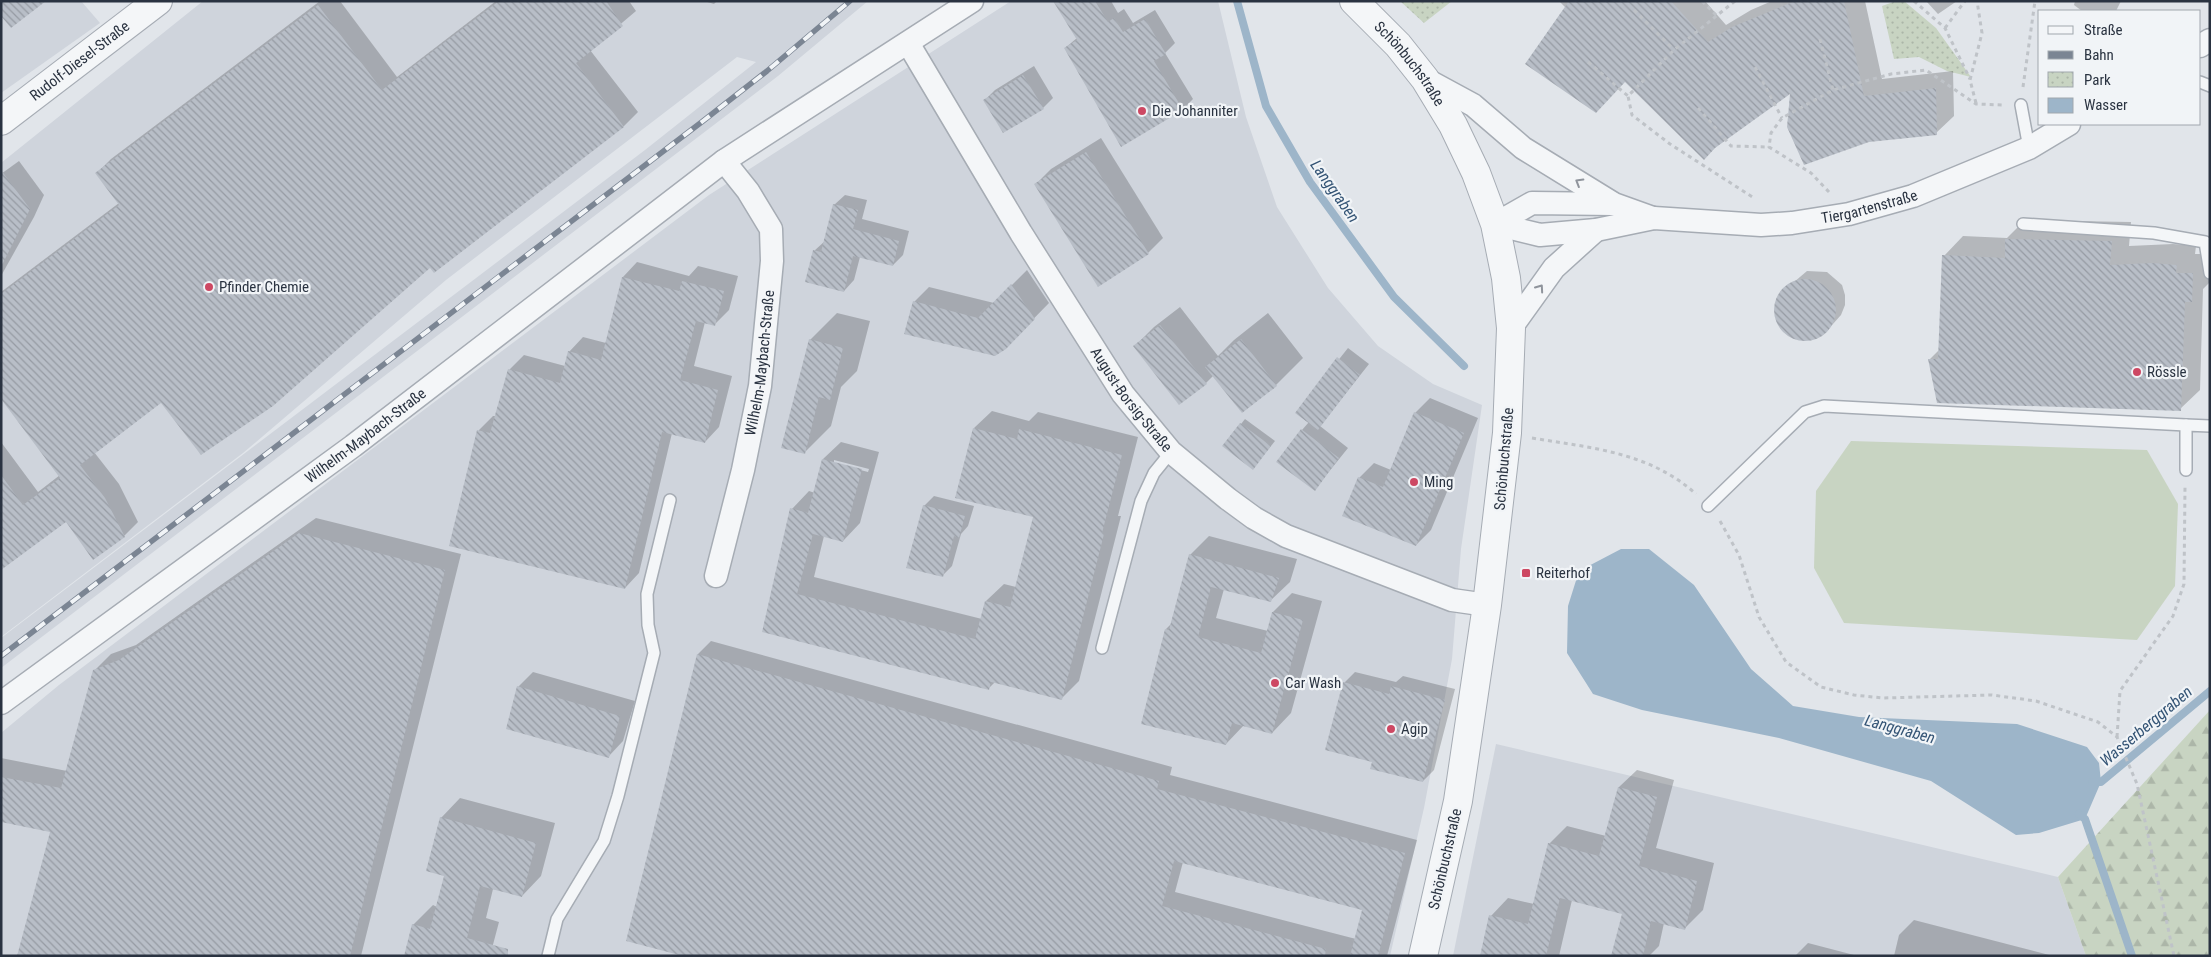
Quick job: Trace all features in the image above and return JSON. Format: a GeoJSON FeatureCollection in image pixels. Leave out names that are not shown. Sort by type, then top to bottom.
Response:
{"type":"FeatureCollection","features":[{"type":"Feature","properties":{"kind":"street","name":"Rudolf-Diesel-Straße"},"geometry":{"type":"LineString","coordinates":[[1,121],[158,1]]}},
{"type":"Feature","properties":{"kind":"street","name":"Wilhelm-Maybach-Straße"},"geometry":{"type":"LineString","coordinates":[[1,703],[353,446],[724,161],[972,1]]}},
{"type":"Feature","properties":{"kind":"street","name":"Schönbuchstraße"},"geometry":{"type":"LineString","coordinates":[[1354,1],[1398,45],[1425,79],[1453,125],[1476,173],[1495,224],[1506,278],[1512,328],[1507,433],[1487,605],[1458,801],[1423,956]]}},
{"type":"Feature","properties":{"kind":"street","name":"August-Borsig-Straße"},"geometry":{"type":"LineString","coordinates":[[908,43],[1020,233],[1123,394],[1171,452],[1228,500],[1254,518],[1286,536],[1452,600],[1487,605]]}},
{"type":"Feature","properties":{"kind":"street","name":"Tiergartenstraße"},"geometry":{"type":"LineString","coordinates":[[1425,79],[1473,105],[1523,148],[1614,204],[1654,218]]}},
{"type":"Feature","properties":{"kind":"street","name":"Tiergartenstraße"},"geometry":{"type":"LineString","coordinates":[[1495,224],[1540,235],[1596,230],[1654,218],[1761,224],[1792,223],[1849,214],[1913,196],[2029,148],[2067,125]]}},
{"type":"Feature","properties":{"kind":"street","name":"Wilhelm-Maybach-Straße"},"geometry":{"type":"LineString","coordinates":[[716,576],[743,470],[760,386],[772,261],[771,228],[748,191],[724,161]]}},
{"type":"Feature","properties":{"kind":"street","name":"Tiergartenstraße"},"geometry":{"type":"LineString","coordinates":[[1495,224],[1532,203],[1614,204]]}},
{"type":"Feature","properties":{"kind":"street"},"geometry":{"type":"LineString","coordinates":[[1512,328],[1554,268],[1596,230]]}},
{"type":"Feature","properties":{"kind":"lane"},"geometry":{"type":"LineString","coordinates":[[2021,105],[2029,148]]}},
{"type":"Feature","properties":{"kind":"lane"},"geometry":{"type":"LineString","coordinates":[[2023,224],[2154,233],[2208,243],[2210,272]]}},
{"type":"Feature","properties":{"kind":"lane"},"geometry":{"type":"LineString","coordinates":[[1708,506],[1805,412],[1824,406],[2210,426]]}},
{"type":"Feature","properties":{"kind":"lane"},"geometry":{"type":"LineString","coordinates":[[2186,425],[2186,470]]}},
{"type":"Feature","properties":{"kind":"lane"},"geometry":{"type":"LineString","coordinates":[[1102,648],[1141,501],[1154,473],[1171,452]]}},
{"type":"Feature","properties":{"kind":"lane"},"geometry":{"type":"LineString","coordinates":[[548,956],[557,919],[604,841],[618,796],[654,653],[648,625],[648,594],[670,500]]}},
{"type":"Feature","properties":{"kind":"path"},"geometry":{"type":"LineString","coordinates":[[1702,1],[1716,15]]}},
{"type":"Feature","properties":{"kind":"path"},"geometry":{"type":"LineString","coordinates":[[1628,96],[1674,50],[1735,1]]}},
{"type":"Feature","properties":{"kind":"path"},"geometry":{"type":"LineString","coordinates":[[1914,1],[1945,28],[1970,80],[1976,104]]}},
{"type":"Feature","properties":{"kind":"path"},"geometry":{"type":"LineString","coordinates":[[1945,28],[1965,1]]}},
{"type":"Feature","properties":{"kind":"path"},"geometry":{"type":"LineString","coordinates":[[1970,80],[1982,33],[1977,1]]}},
{"type":"Feature","properties":{"kind":"path"},"geometry":{"type":"LineString","coordinates":[[1769,146],[1771,133],[1782,118],[1833,90],[1891,74],[1926,70],[1976,104],[2021,105],[2035,1]]}},
{"type":"Feature","properties":{"kind":"path"},"geometry":{"type":"LineString","coordinates":[[1634,10],[1674,50]]}},
{"type":"Feature","properties":{"kind":"path"},"geometry":{"type":"LineString","coordinates":[[1820,39],[1833,90]]}},
{"type":"Feature","properties":{"kind":"path"},"geometry":{"type":"LineString","coordinates":[[1588,62],[1628,96],[1632,115],[1670,144],[1792,223]]}},
{"type":"Feature","properties":{"kind":"path"},"geometry":{"type":"LineString","coordinates":[[1755,67],[1782,118]]}},
{"type":"Feature","properties":{"kind":"path"},"geometry":{"type":"LineString","coordinates":[[1698,108],[1731,146],[1769,146],[1811,173]]}},
{"type":"Feature","properties":{"kind":"path"},"geometry":{"type":"LineString","coordinates":[[1507,433],[1622,454],[1653,465],[1690,490],[1708,506],[1725,529],[1739,554],[1759,616],[1786,662],[1821,687],[1854,695],[1883,698],[1992,695],[2036,701],[2098,722],[2117,737]]}},
{"type":"Feature","properties":{"kind":"path"},"geometry":{"type":"LineString","coordinates":[[2174,956],[2137,784],[2117,737],[2120,691],[2174,616],[2184,584],[2186,470]]}},
{"type":"Feature","properties":{"kind":"shaded area"},"geometry":{"type":"Polygon","coordinates":[[[1,1],[81,1],[100,23],[1,93],[1,1]]]}},
{"type":"Feature","properties":{"kind":"shaded area"},"geometry":{"type":"Polygon","coordinates":[[[203,1],[868,1],[778,76],[1,668],[1,638],[645,150],[756,62],[737,57],[446,280],[243,453],[1,637],[1,163],[203,1]]]}},
{"type":"Feature","properties":{"kind":"shaded area"},"geometry":{"type":"Polygon","coordinates":[[[1011,1],[1218,1],[1246,117],[1277,207],[1328,288],[1378,346],[1433,384],[1482,405],[1461,549],[1452,659],[1424,808],[1390,956],[1,956],[1,733],[59,685],[709,195],[1011,1]]]}},
{"type":"Feature","properties":{"kind":"shaded area"},"geometry":{"type":"Polygon","coordinates":[[[1496,744],[2058,877],[2086,956],[1453,956],[1496,744]]]}},
{"type":"Feature","properties":{"kind":"green space"},"geometry":{"type":"Polygon","coordinates":[[[1400,1],[1452,1],[1424,23],[1400,1]]]}},
{"type":"Feature","properties":{"kind":"green space"},"geometry":{"type":"Polygon","coordinates":[[[1896,1],[1904,1],[1936,28],[1971,77],[1947,71],[1919,57],[1894,59],[1882,6],[1896,1]]]}},
{"type":"Feature","properties":{"kind":"green space"},"geometry":{"type":"Polygon","coordinates":[[[1851,441],[2147,450],[2178,504],[2175,586],[2137,640],[1844,623],[1814,568],[1816,491],[1851,441]]]}},
{"type":"Feature","properties":{"kind":"green space"},"geometry":{"type":"Polygon","coordinates":[[[2210,710],[2210,956],[2086,956],[2058,877],[2210,710]]]}},
{"type":"Feature","properties":{"kind":"water"},"geometry":{"type":"Polygon","coordinates":[[[1621,549],[1649,549],[1694,585],[1751,669],[1793,706],[1859,717],[2017,724],[2087,747],[2099,763],[2101,782],[2085,819],[2039,833],[2016,835],[1931,781],[1779,738],[1642,710],[1593,694],[1567,653],[1568,606],[1579,571],[1621,549]]]}},
{"type":"Feature","properties":{"kind":"building"},"geometry":{"type":"Polygon","coordinates":[[[1,1],[46,1],[11,28],[1,16],[1,1]]]}},
{"type":"Feature","properties":{"kind":"building","name":"Pfinder Chemie"},"geometry":{"type":"Polygon","coordinates":[[[499,1],[606,1],[623,26],[576,63],[624,127],[434,273],[430,268],[273,406],[201,455],[161,403],[80,465],[105,498],[125,537],[93,560],[66,522],[1,570],[1,475],[23,505],[60,478],[1,399],[1,294],[119,205],[95,173],[318,5],[382,90],[499,1]]]}},
{"type":"Feature","properties":{"kind":"building"},"geometry":{"type":"Polygon","coordinates":[[[1053,1],[1095,1],[1108,22],[1114,18],[1123,32],[1145,19],[1166,54],[1154,61],[1183,110],[1121,147],[1064,48],[1077,40],[1053,1]]]}},
{"type":"Feature","properties":{"kind":"building"},"geometry":{"type":"Polygon","coordinates":[[[1569,1],[1671,1],[1708,42],[1732,27],[1795,1],[1844,1],[1864,96],[1936,88],[1937,135],[1869,142],[1804,165],[1787,127],[1790,94],[1715,148],[1704,160],[1625,82],[1596,113],[1525,64],[1569,1]]]}},
{"type":"Feature","properties":{"kind":"building"},"geometry":{"type":"Polygon","coordinates":[[[1023,75],[1044,109],[1003,133],[983,100],[1023,75]]]}},
{"type":"Feature","properties":{"kind":"building"},"geometry":{"type":"Polygon","coordinates":[[[1086,152],[1149,254],[1098,287],[1034,184],[1086,152]]]}},
{"type":"Feature","properties":{"kind":"building"},"geometry":{"type":"Polygon","coordinates":[[[1,170],[30,209],[1,267],[1,170]]]}},
{"type":"Feature","properties":{"kind":"building"},"geometry":{"type":"Polygon","coordinates":[[[833,204],[858,210],[853,229],[899,241],[893,266],[853,256],[844,292],[805,282],[813,250],[821,252],[833,204]]]}},
{"type":"Feature","properties":{"kind":"building"},"geometry":{"type":"Polygon","coordinates":[[[2005,239],[2112,241],[2110,265],[2152,263],[2177,265],[2176,273],[2193,273],[2192,302],[2185,302],[2181,411],[1937,403],[1928,359],[1938,359],[1942,255],[2005,258],[2005,239]]]}},
{"type":"Feature","properties":{"kind":"building"},"geometry":{"type":"Polygon","coordinates":[[[622,277],[679,291],[682,281],[724,291],[715,326],[696,321],[680,380],[718,390],[705,443],[662,432],[625,589],[449,546],[477,430],[490,433],[508,369],[560,383],[568,351],[601,360],[622,277]]]}},
{"type":"Feature","properties":{"kind":"building"},"geometry":{"type":"Polygon","coordinates":[[[1805,279],[1822,284],[1827,288],[1831,293],[1836,310],[1831,327],[1827,332],[1822,336],[1805,341],[1788,336],[1783,332],[1779,327],[1774,310],[1779,293],[1783,288],[1788,284],[1805,279]]]}},
{"type":"Feature","properties":{"kind":"building"},"geometry":{"type":"Polygon","coordinates":[[[1011,284],[1035,319],[1006,349],[995,356],[904,334],[913,301],[978,318],[1011,284]]]}},
{"type":"Feature","properties":{"kind":"building"},"geometry":{"type":"Polygon","coordinates":[[[1160,325],[1207,384],[1179,405],[1133,346],[1160,325]]]}},
{"type":"Feature","properties":{"kind":"building"},"geometry":{"type":"Polygon","coordinates":[[[809,339],[843,348],[830,400],[819,397],[805,454],[781,448],[809,339]]]}},
{"type":"Feature","properties":{"kind":"building"},"geometry":{"type":"Polygon","coordinates":[[[1241,339],[1277,386],[1242,413],[1205,367],[1241,339]]]}},
{"type":"Feature","properties":{"kind":"building"},"geometry":{"type":"Polygon","coordinates":[[[1337,357],[1360,375],[1318,430],[1295,413],[1337,357]]]}},
{"type":"Feature","properties":{"kind":"building","name":"Ming"},"geometry":{"type":"Polygon","coordinates":[[[1414,412],[1464,433],[1416,546],[1342,516],[1358,477],[1383,487],[1414,412]]]}},
{"type":"Feature","properties":{"kind":"building"},"geometry":{"type":"Polygon","coordinates":[[[1240,423],[1271,446],[1253,470],[1222,446],[1240,423]]]}},
{"type":"Feature","properties":{"kind":"building"},"geometry":{"type":"Polygon","coordinates":[[[973,428],[1017,439],[1019,429],[1122,455],[1062,700],[991,682],[989,690],[762,632],[790,508],[808,513],[822,459],[862,469],[843,542],[813,534],[797,594],[975,639],[985,601],[1010,607],[1033,517],[955,498],[973,428]]]}},
{"type":"Feature","properties":{"kind":"building"},"geometry":{"type":"Polygon","coordinates":[[[1301,429],[1339,458],[1315,491],[1276,462],[1301,429]]]}},
{"type":"Feature","properties":{"kind":"building"},"geometry":{"type":"Polygon","coordinates":[[[923,505],[965,516],[959,538],[954,536],[943,577],[906,568],[923,505]]]}},
{"type":"Feature","properties":{"kind":"building"},"geometry":{"type":"Polygon","coordinates":[[[299,533],[445,570],[350,956],[17,956],[50,832],[1,822],[1,777],[61,788],[93,670],[119,660],[299,533]]]}},
{"type":"Feature","properties":{"kind":"building"},"geometry":{"type":"Polygon","coordinates":[[[1189,554],[1279,578],[1271,602],[1211,587],[1198,637],[1261,653],[1272,612],[1303,620],[1272,734],[1232,723],[1226,745],[1141,724],[1165,629],[1169,630],[1189,554]]]}},
{"type":"Feature","properties":{"kind":"building"},"geometry":{"type":"Polygon","coordinates":[[[697,654],[1159,781],[1157,789],[1405,853],[1378,956],[1350,956],[1362,910],[1174,861],[1162,906],[1326,949],[1325,956],[683,956],[626,941],[697,654]]]}},
{"type":"Feature","properties":{"kind":"building"},"geometry":{"type":"Polygon","coordinates":[[[1343,682],[1389,694],[1391,686],[1445,700],[1423,782],[1370,769],[1372,762],[1325,750],[1343,682]]]}},
{"type":"Feature","properties":{"kind":"building"},"geometry":{"type":"Polygon","coordinates":[[[517,686],[620,716],[609,758],[506,729],[517,686]]]}},
{"type":"Feature","properties":{"kind":"building"},"geometry":{"type":"Polygon","coordinates":[[[1618,787],[1657,797],[1639,866],[1697,881],[1685,930],[1651,921],[1643,956],[1611,956],[1622,914],[1560,898],[1546,956],[1480,956],[1489,915],[1528,924],[1548,843],[1599,856],[1618,787]]]}},
{"type":"Feature","properties":{"kind":"building"},"geometry":{"type":"Polygon","coordinates":[[[440,817],[536,843],[522,897],[480,886],[467,938],[508,949],[508,956],[404,956],[412,924],[430,929],[444,876],[426,871],[440,817]]]}},
{"type":"Feature","properties":{"kind":"waterway","name":"Langgraben"},"geometry":{"type":"LineString","coordinates":[[1237,1],[1266,106],[1310,182],[1394,297],[1464,366]]}},
{"type":"Feature","properties":{"kind":"waterway","name":"Wasserberggraben"},"geometry":{"type":"LineString","coordinates":[[2092,782],[2101,782],[2210,691]]}},
{"type":"Feature","properties":{"kind":"waterway","name":"Langgraben"},"geometry":{"type":"LineString","coordinates":[[2079,814],[2085,819],[2132,956]]}},
{"type":"Feature","properties":{"kind":"railway"},"geometry":{"type":"LineString","coordinates":[[1,656],[703,121],[767,71],[850,1]]}},
{"type":"Feature","properties":{"kind":"place","name":"Die Johanniter"},"geometry":{"type":"Point","coordinates":[1142,111]}},
{"type":"Feature","properties":{"kind":"place","name":"Pfinder Chemie"},"geometry":{"type":"Point","coordinates":[209,287]}},
{"type":"Feature","properties":{"kind":"place","name":"Rössle"},"geometry":{"type":"Point","coordinates":[2137,372]}},
{"type":"Feature","properties":{"kind":"place","name":"Ming"},"geometry":{"type":"Point","coordinates":[1414,482]}},
{"type":"Feature","properties":{"kind":"place","name":"Reiterhof"},"geometry":{"type":"Point","coordinates":[1526,573]}},
{"type":"Feature","properties":{"kind":"place","name":"Car Wash"},"geometry":{"type":"Point","coordinates":[1275,683]}},
{"type":"Feature","properties":{"kind":"place","name":"Agip"},"geometry":{"type":"Point","coordinates":[1391,729]}}]}
